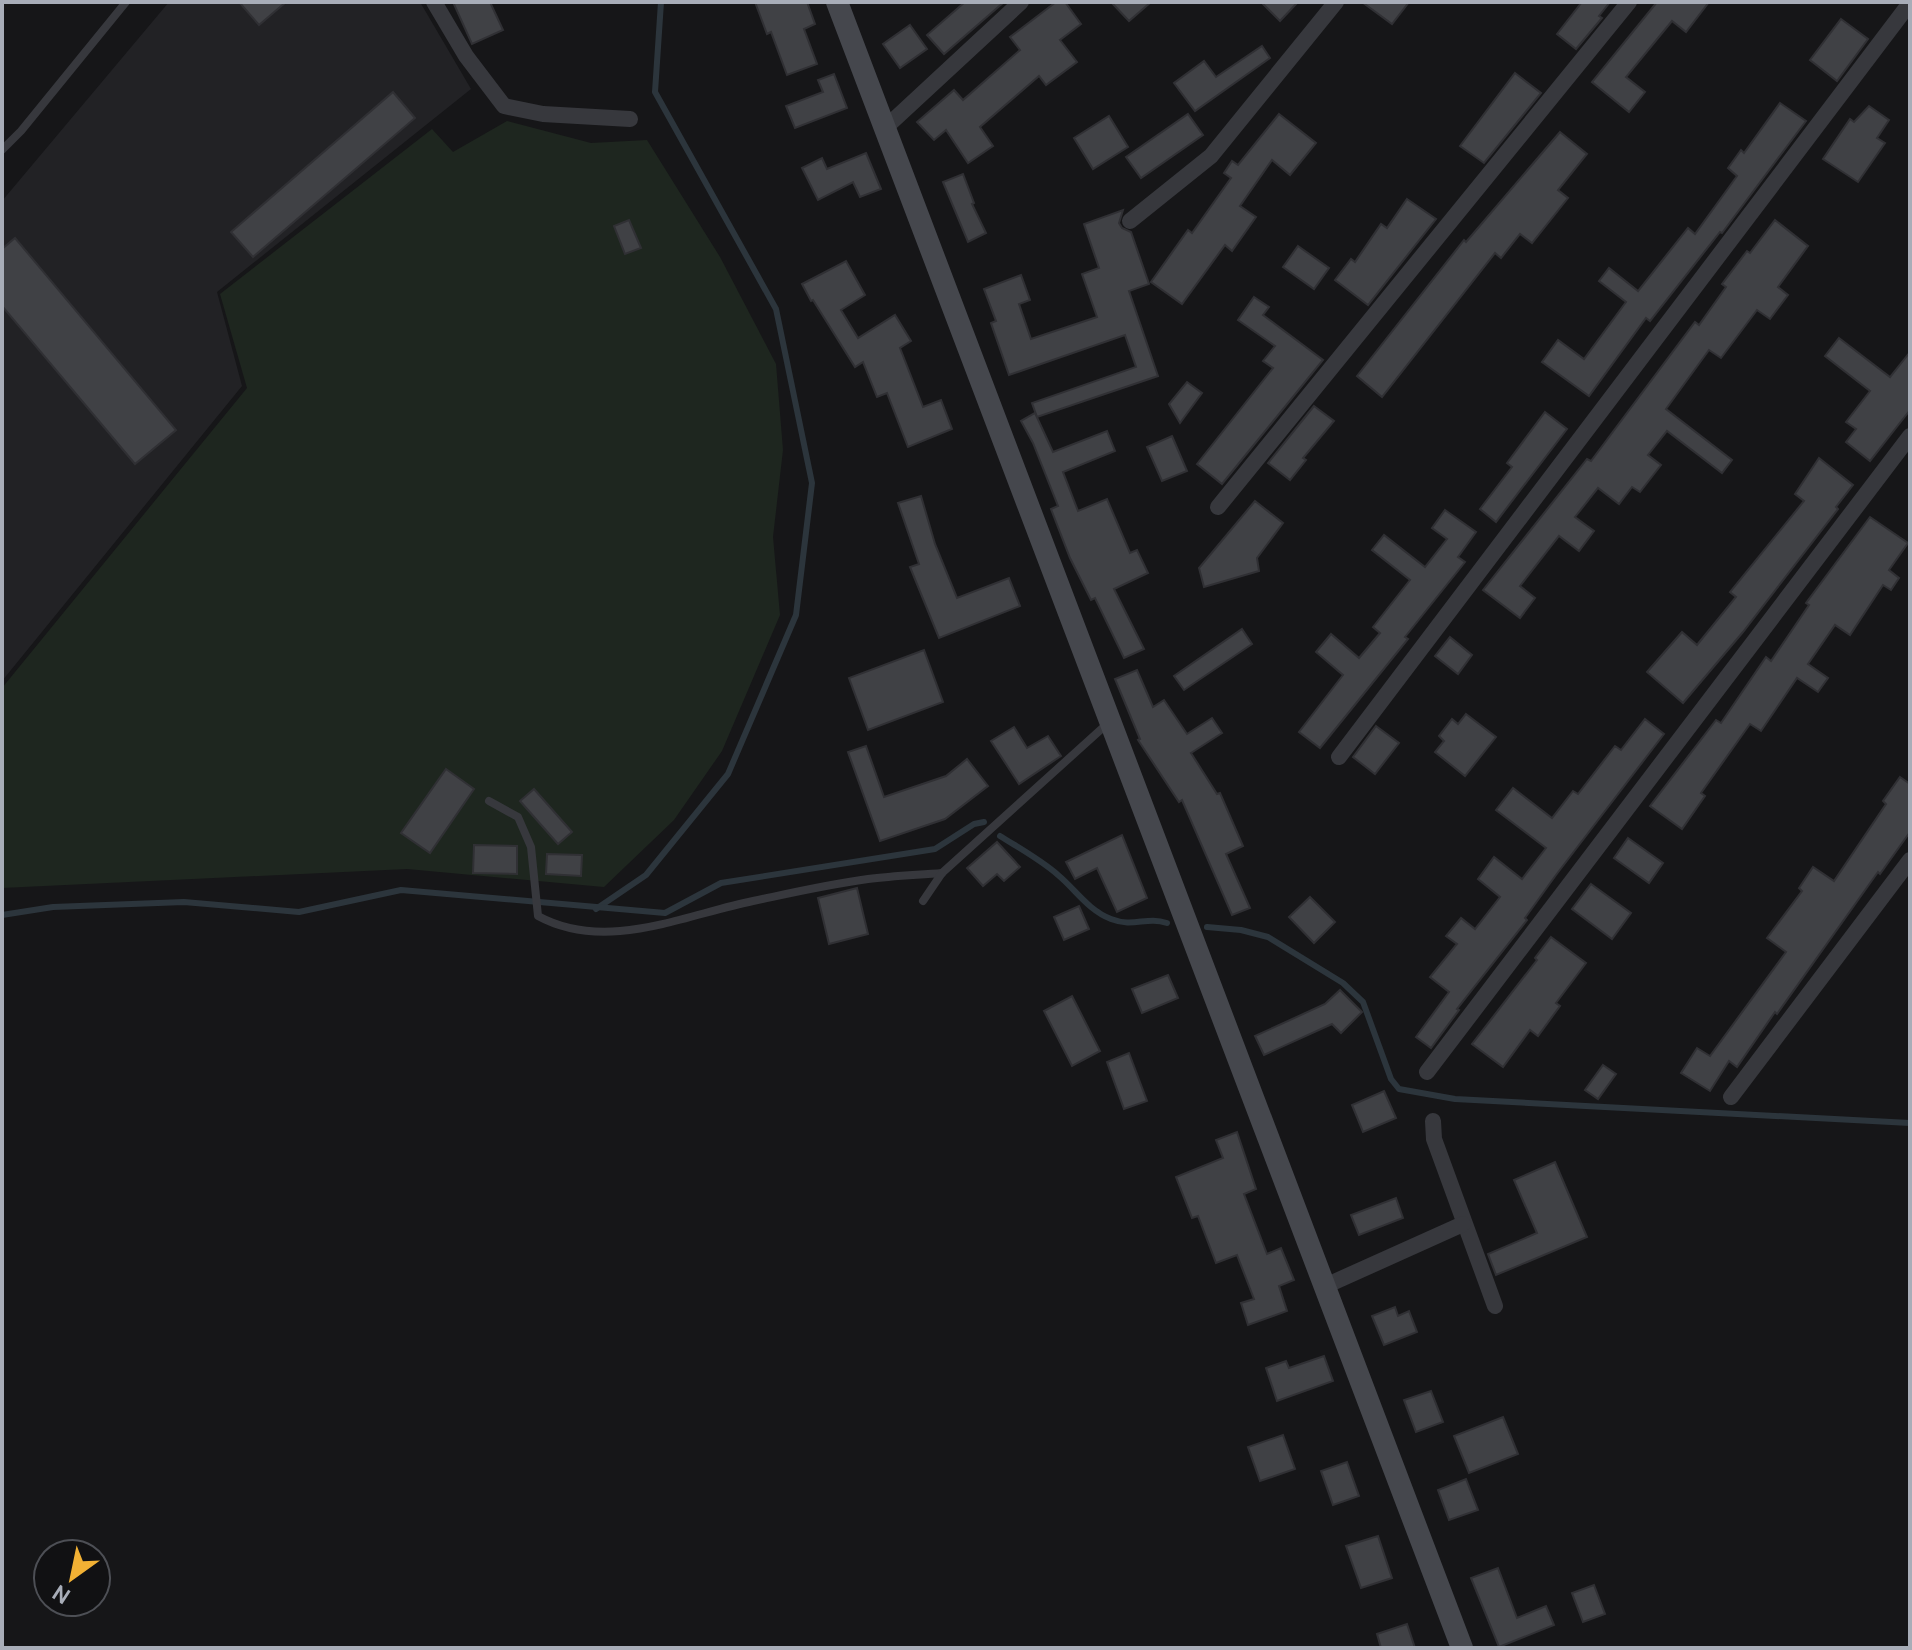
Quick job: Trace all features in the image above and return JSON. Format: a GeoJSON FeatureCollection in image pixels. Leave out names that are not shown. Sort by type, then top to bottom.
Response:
{"type":"FeatureCollection","features":[{"type":"Feature","properties":{"kind":"main road"},"geometry":{"type":"LineString","coordinates":[[837,2],[1462,1648]]}},
{"type":"Feature","properties":{"kind":"street"},"geometry":{"type":"LineString","coordinates":[[434,2],[466,56],[504,106],[543,114],[630,119]]}},
{"type":"Feature","properties":{"kind":"street"},"geometry":{"type":"LineString","coordinates":[[884,129],[1021,2]]}},
{"type":"Feature","properties":{"kind":"street"},"geometry":{"type":"LineString","coordinates":[[1130,221],[1211,156],[1336,2]]}},
{"type":"Feature","properties":{"kind":"street"},"geometry":{"type":"LineString","coordinates":[[1218,507],[1629,2]]}},
{"type":"Feature","properties":{"kind":"street"},"geometry":{"type":"LineString","coordinates":[[1339,757],[1910,3]]}},
{"type":"Feature","properties":{"kind":"street"},"geometry":{"type":"LineString","coordinates":[[1427,1072],[1910,436]]}},
{"type":"Feature","properties":{"kind":"street"},"geometry":{"type":"LineString","coordinates":[[1731,1097],[1910,860]]}},
{"type":"Feature","properties":{"kind":"street"},"geometry":{"type":"LineString","coordinates":[[1433,1121],[1434,1139],[1495,1306]]}},
{"type":"Feature","properties":{"kind":"street"},"geometry":{"type":"LineString","coordinates":[[1323,1287],[1463,1224]]}},
{"type":"Feature","properties":{"kind":"lane"},"geometry":{"type":"LineString","coordinates":[[2,150],[126,2]]}},
{"type":"Feature","properties":{"kind":"lane"},"geometry":{"type":"LineString","coordinates":[[923,901],[942,873],[1110,720]]}},
{"type":"Feature","properties":{"kind":"lane"},"geometry":{"type":"LineString","coordinates":[[489,801],[518,817],[531,847],[538,916],[556,925],[588,933],[670,924],[749,902],[867,879],[942,873]]}},
{"type":"Feature","properties":{"kind":"shaded area"},"geometry":{"type":"Polygon","coordinates":[[[169,2],[420,2],[471,89],[217,292],[242,386],[2,681],[2,201],[169,2]]]}},
{"type":"Feature","properties":{"kind":"shaded area"},"geometry":{"type":"Polygon","coordinates":[[[507,121],[591,143],[647,140],[720,257],[776,364],[783,450],[773,537],[780,615],[722,751],[674,820],[604,887],[407,869],[2,888],[2,688],[247,388],[220,294],[432,129],[453,152],[507,121]]]}},
{"type":"Feature","properties":{"kind":"building"},"geometry":{"type":"Polygon","coordinates":[[[239,2],[286,2],[259,25],[239,2]]]}},
{"type":"Feature","properties":{"kind":"building"},"geometry":{"type":"Polygon","coordinates":[[[453,2],[490,2],[503,30],[472,44],[453,2]]]}},
{"type":"Feature","properties":{"kind":"building"},"geometry":{"type":"Polygon","coordinates":[[[755,2],[807,2],[815,24],[804,29],[817,64],[787,75],[771,32],[767,34],[755,2]]]}},
{"type":"Feature","properties":{"kind":"building"},"geometry":{"type":"Polygon","coordinates":[[[965,2],[1004,2],[944,54],[927,35],[965,2]]]}},
{"type":"Feature","properties":{"kind":"building"},"geometry":{"type":"Polygon","coordinates":[[[1056,2],[1065,2],[1081,24],[1060,40],[1077,62],[1046,85],[1039,76],[980,127],[993,146],[968,163],[946,130],[934,140],[917,122],[954,90],[963,100],[1020,50],[1010,37],[1056,2]]]}},
{"type":"Feature","properties":{"kind":"building"},"geometry":{"type":"Polygon","coordinates":[[[1111,2],[1151,2],[1129,21],[1111,2]]]}},
{"type":"Feature","properties":{"kind":"building"},"geometry":{"type":"Polygon","coordinates":[[[1261,2],[1298,2],[1280,21],[1261,2]]]}},
{"type":"Feature","properties":{"kind":"building"},"geometry":{"type":"Polygon","coordinates":[[[1362,2],[1409,2],[1392,24],[1362,2]]]}},
{"type":"Feature","properties":{"kind":"building"},"geometry":{"type":"Polygon","coordinates":[[[1582,2],[1610,2],[1599,16],[1602,18],[1576,49],[1557,34],[1582,2]]]}},
{"type":"Feature","properties":{"kind":"building"},"geometry":{"type":"Polygon","coordinates":[[[1657,2],[1709,2],[1686,32],[1672,21],[1626,77],[1645,92],[1629,112],[1592,82],[1657,2]]]}},
{"type":"Feature","properties":{"kind":"building"},"geometry":{"type":"Polygon","coordinates":[[[1841,19],[1868,39],[1837,81],[1810,60],[1841,19]]]}},
{"type":"Feature","properties":{"kind":"building"},"geometry":{"type":"Polygon","coordinates":[[[910,25],[927,49],[900,68],[883,44],[910,25]]]}},
{"type":"Feature","properties":{"kind":"building"},"geometry":{"type":"Polygon","coordinates":[[[1262,46],[1270,58],[1195,111],[1174,83],[1204,61],[1216,77],[1262,46]]]}},
{"type":"Feature","properties":{"kind":"building"},"geometry":{"type":"Polygon","coordinates":[[[1515,73],[1541,93],[1484,163],[1460,146],[1515,73]]]}},
{"type":"Feature","properties":{"kind":"building"},"geometry":{"type":"Polygon","coordinates":[[[834,74],[847,108],[795,128],[786,106],[823,92],[818,80],[834,74]]]}},
{"type":"Feature","properties":{"kind":"building"},"geometry":{"type":"Polygon","coordinates":[[[393,92],[415,118],[253,257],[231,232],[393,92]]]}},
{"type":"Feature","properties":{"kind":"building"},"geometry":{"type":"Polygon","coordinates":[[[1780,103],[1806,121],[1722,233],[1650,321],[1646,318],[1589,396],[1542,362],[1558,340],[1584,359],[1626,302],[1599,281],[1609,268],[1638,291],[1688,228],[1695,234],[1737,176],[1728,168],[1741,150],[1744,153],[1780,103]]]}},
{"type":"Feature","properties":{"kind":"building"},"geometry":{"type":"Polygon","coordinates":[[[1869,106],[1889,120],[1877,138],[1885,143],[1858,182],[1823,159],[1850,119],[1854,122],[1869,106]]]}},
{"type":"Feature","properties":{"kind":"building"},"geometry":{"type":"Polygon","coordinates":[[[1188,114],[1203,135],[1141,178],[1126,157],[1188,114]]]}},
{"type":"Feature","properties":{"kind":"building"},"geometry":{"type":"Polygon","coordinates":[[[1279,114],[1316,143],[1290,175],[1272,160],[1240,206],[1256,217],[1232,251],[1225,245],[1182,304],[1151,282],[1188,230],[1192,233],[1231,178],[1224,173],[1232,161],[1238,165],[1279,114]]]}},
{"type":"Feature","properties":{"kind":"building"},"geometry":{"type":"Polygon","coordinates":[[[1109,116],[1128,147],[1093,169],[1074,138],[1109,116]]]}},
{"type":"Feature","properties":{"kind":"building"},"geometry":{"type":"Polygon","coordinates":[[[1560,132],[1587,154],[1558,190],[1568,198],[1532,243],[1520,234],[1501,258],[1495,253],[1382,397],[1357,376],[1464,240],[1466,242],[1560,132]]]}},
{"type":"Feature","properties":{"kind":"building"},"geometry":{"type":"Polygon","coordinates":[[[866,153],[881,189],[860,197],[853,182],[818,200],[802,168],[822,158],[827,169],[866,153]]]}},
{"type":"Feature","properties":{"kind":"building"},"geometry":{"type":"Polygon","coordinates":[[[963,174],[972,204],[986,233],[968,242],[943,182],[963,174]]]}},
{"type":"Feature","properties":{"kind":"building"},"geometry":{"type":"Polygon","coordinates":[[[1407,199],[1436,219],[1368,305],[1335,280],[1351,259],[1355,262],[1381,224],[1387,228],[1407,199]]]}},
{"type":"Feature","properties":{"kind":"building"},"geometry":{"type":"Polygon","coordinates":[[[1123,210],[1119,223],[1131,232],[1149,284],[1129,291],[1158,376],[1037,417],[1032,403],[1136,367],[1125,335],[1009,375],[991,323],[996,321],[984,289],[1021,275],[1030,300],[1019,304],[1031,339],[1097,317],[1082,274],[1099,268],[1084,224],[1123,210]]]}},
{"type":"Feature","properties":{"kind":"building"},"geometry":{"type":"Polygon","coordinates":[[[629,220],[641,248],[625,254],[614,226],[629,220]]]}},
{"type":"Feature","properties":{"kind":"building"},"geometry":{"type":"Polygon","coordinates":[[[1775,220],[1808,246],[1778,287],[1788,295],[1770,319],[1757,310],[1721,358],[1709,350],[1666,409],[1732,460],[1722,473],[1667,431],[1648,455],[1661,465],[1640,492],[1632,487],[1619,504],[1598,488],[1575,517],[1594,531],[1579,551],[1559,536],[1520,586],[1535,598],[1520,618],[1483,590],[1587,459],[1591,461],[1695,322],[1699,325],[1726,287],[1722,284],[1775,220]]]}},
{"type":"Feature","properties":{"kind":"building"},"geometry":{"type":"Polygon","coordinates":[[[15,238],[176,430],[135,464],[2,306],[2,249],[15,238]]]}},
{"type":"Feature","properties":{"kind":"building"},"geometry":{"type":"Polygon","coordinates":[[[1298,246],[1329,268],[1314,289],[1283,267],[1298,246]]]}},
{"type":"Feature","properties":{"kind":"building"},"geometry":{"type":"Polygon","coordinates":[[[846,261],[865,295],[841,310],[858,338],[895,315],[911,341],[900,348],[923,407],[941,400],[952,429],[908,447],[887,393],[877,397],[863,362],[855,367],[811,301],[802,284],[846,261]]]}},
{"type":"Feature","properties":{"kind":"building"},"geometry":{"type":"Polygon","coordinates":[[[1254,297],[1269,307],[1263,315],[1323,360],[1222,484],[1197,464],[1273,368],[1263,361],[1275,346],[1238,320],[1254,297]]]}},
{"type":"Feature","properties":{"kind":"building"},"geometry":{"type":"Polygon","coordinates":[[[1839,338],[1890,377],[1910,352],[1910,410],[1870,461],[1846,442],[1856,429],[1846,422],[1870,391],[1825,356],[1839,338]]]}},
{"type":"Feature","properties":{"kind":"building"},"geometry":{"type":"Polygon","coordinates":[[[1187,382],[1202,393],[1180,423],[1169,404],[1187,382]]]}},
{"type":"Feature","properties":{"kind":"building"},"geometry":{"type":"Polygon","coordinates":[[[1314,406],[1334,421],[1303,458],[1306,460],[1290,480],[1268,463],[1314,406]]]}},
{"type":"Feature","properties":{"kind":"building"},"geometry":{"type":"Polygon","coordinates":[[[1545,412],[1567,429],[1496,522],[1480,509],[1512,467],[1507,463],[1545,412]]]}},
{"type":"Feature","properties":{"kind":"building"},"geometry":{"type":"Polygon","coordinates":[[[1035,413],[1053,452],[1107,431],[1115,451],[1063,472],[1078,511],[1107,499],[1130,553],[1137,550],[1148,573],[1114,589],[1144,649],[1124,658],[1095,598],[1091,600],[1070,558],[1051,509],[1058,506],[1021,421],[1035,413]]]}},
{"type":"Feature","properties":{"kind":"building"},"geometry":{"type":"Polygon","coordinates":[[[1172,436],[1187,471],[1162,481],[1147,447],[1172,436]]]}},
{"type":"Feature","properties":{"kind":"building"},"geometry":{"type":"Polygon","coordinates":[[[1819,458],[1853,485],[1743,632],[1683,703],[1647,672],[1682,632],[1697,645],[1736,597],[1730,592],[1804,501],[1795,494],[1819,458]]]}},
{"type":"Feature","properties":{"kind":"building"},"geometry":{"type":"Polygon","coordinates":[[[921,496],[935,544],[957,598],[1009,578],[1020,606],[939,638],[910,567],[919,564],[898,503],[921,496]]]}},
{"type":"Feature","properties":{"kind":"building"},"geometry":{"type":"Polygon","coordinates":[[[1255,501],[1283,523],[1257,558],[1259,571],[1204,587],[1199,568],[1255,501]]]}},
{"type":"Feature","properties":{"kind":"building"},"geometry":{"type":"Polygon","coordinates":[[[1445,510],[1476,532],[1458,557],[1465,562],[1320,748],[1299,732],[1343,675],[1316,652],[1331,634],[1359,658],[1380,633],[1373,627],[1410,580],[1372,550],[1384,535],[1425,567],[1447,539],[1432,528],[1445,510]]]}},
{"type":"Feature","properties":{"kind":"building"},"geometry":{"type":"Polygon","coordinates":[[[1870,517],[1908,543],[1889,570],[1899,578],[1891,590],[1883,585],[1850,635],[1835,625],[1808,664],[1828,678],[1818,692],[1797,678],[1761,731],[1750,724],[1701,793],[1705,796],[1682,829],[1650,806],[1716,720],[1721,723],[1766,657],[1771,661],[1809,605],[1806,603],[1870,517]]]}},
{"type":"Feature","properties":{"kind":"building"},"geometry":{"type":"Polygon","coordinates":[[[1242,629],[1252,644],[1184,690],[1174,676],[1242,629]]]}},
{"type":"Feature","properties":{"kind":"building"},"geometry":{"type":"Polygon","coordinates":[[[1450,637],[1472,655],[1458,674],[1435,656],[1450,637]]]}},
{"type":"Feature","properties":{"kind":"building"},"geometry":{"type":"Polygon","coordinates":[[[924,650],[943,702],[868,730],[849,678],[924,650]]]}},
{"type":"Feature","properties":{"kind":"building"},"geometry":{"type":"Polygon","coordinates":[[[1137,670],[1153,707],[1164,700],[1187,734],[1212,718],[1222,733],[1191,753],[1217,794],[1220,793],[1243,846],[1226,854],[1250,908],[1232,915],[1182,800],[1179,802],[1138,740],[1115,679],[1137,670]]]}},
{"type":"Feature","properties":{"kind":"building"},"geometry":{"type":"Polygon","coordinates":[[[1466,714],[1496,737],[1465,776],[1435,752],[1444,741],[1439,736],[1452,719],[1458,724],[1466,714]]]}},
{"type":"Feature","properties":{"kind":"building"},"geometry":{"type":"Polygon","coordinates":[[[1645,719],[1664,734],[1556,875],[1525,918],[1527,920],[1457,1009],[1431,1048],[1416,1037],[1449,992],[1430,977],[1457,944],[1446,936],[1461,918],[1475,929],[1500,897],[1478,879],[1494,857],[1522,879],[1546,848],[1496,810],[1513,788],[1552,818],[1573,791],[1578,794],[1615,746],[1621,750],[1645,719]]]}},
{"type":"Feature","properties":{"kind":"building"},"geometry":{"type":"Polygon","coordinates":[[[1376,726],[1399,743],[1375,774],[1353,757],[1376,726]]]}},
{"type":"Feature","properties":{"kind":"building"},"geometry":{"type":"Polygon","coordinates":[[[1014,727],[1027,748],[1048,736],[1061,756],[1019,784],[991,741],[1014,727]]]}},
{"type":"Feature","properties":{"kind":"building"},"geometry":{"type":"Polygon","coordinates":[[[866,746],[884,797],[946,776],[967,759],[988,786],[945,819],[880,841],[848,752],[866,746]]]}},
{"type":"Feature","properties":{"kind":"building"},"geometry":{"type":"Polygon","coordinates":[[[446,769],[474,789],[430,853],[401,833],[446,769]]]}},
{"type":"Feature","properties":{"kind":"building"},"geometry":{"type":"Polygon","coordinates":[[[1900,777],[1910,784],[1910,832],[1777,1014],[1775,1012],[1737,1067],[1729,1061],[1710,1091],[1681,1073],[1697,1048],[1710,1056],[1786,952],[1767,938],[1802,891],[1799,888],[1813,867],[1834,881],[1886,804],[1883,801],[1900,777]]]}},
{"type":"Feature","properties":{"kind":"building"},"geometry":{"type":"Polygon","coordinates":[[[534,789],[572,832],[558,844],[520,801],[534,789]]]}},
{"type":"Feature","properties":{"kind":"building"},"geometry":{"type":"Polygon","coordinates":[[[1122,835],[1147,898],[1117,912],[1097,868],[1075,879],[1066,862],[1122,835]]]}},
{"type":"Feature","properties":{"kind":"building"},"geometry":{"type":"Polygon","coordinates":[[[1628,838],[1663,863],[1649,883],[1614,858],[1628,838]]]}},
{"type":"Feature","properties":{"kind":"building"},"geometry":{"type":"Polygon","coordinates":[[[997,842],[1020,867],[1004,881],[997,874],[983,886],[967,868],[997,842]]]}},
{"type":"Feature","properties":{"kind":"building"},"geometry":{"type":"Polygon","coordinates":[[[474,845],[517,846],[517,874],[473,873],[474,845]]]}},
{"type":"Feature","properties":{"kind":"building"},"geometry":{"type":"Polygon","coordinates":[[[547,854],[582,855],[581,876],[546,874],[547,854]]]}},
{"type":"Feature","properties":{"kind":"building"},"geometry":{"type":"Polygon","coordinates":[[[1591,884],[1631,913],[1612,939],[1572,909],[1591,884]]]}},
{"type":"Feature","properties":{"kind":"building"},"geometry":{"type":"Polygon","coordinates":[[[857,888],[868,934],[829,944],[818,898],[857,888]]]}},
{"type":"Feature","properties":{"kind":"building"},"geometry":{"type":"Polygon","coordinates":[[[1310,897],[1335,922],[1314,943],[1289,917],[1310,897]]]}},
{"type":"Feature","properties":{"kind":"building"},"geometry":{"type":"Polygon","coordinates":[[[1079,906],[1089,929],[1064,940],[1054,917],[1079,906]]]}},
{"type":"Feature","properties":{"kind":"building"},"geometry":{"type":"Polygon","coordinates":[[[1551,937],[1586,963],[1556,1003],[1560,1006],[1538,1036],[1530,1030],[1503,1067],[1472,1044],[1551,937]]]}},
{"type":"Feature","properties":{"kind":"building"},"geometry":{"type":"Polygon","coordinates":[[[1168,975],[1178,998],[1142,1013],[1132,989],[1168,975]]]}},
{"type":"Feature","properties":{"kind":"building"},"geometry":{"type":"Polygon","coordinates":[[[1340,990],[1362,1012],[1341,1033],[1332,1024],[1264,1055],[1255,1036],[1325,1004],[1340,990]]]}},
{"type":"Feature","properties":{"kind":"building"},"geometry":{"type":"Polygon","coordinates":[[[1072,996],[1100,1051],[1072,1066],[1044,1011],[1072,996]]]}},
{"type":"Feature","properties":{"kind":"building"},"geometry":{"type":"Polygon","coordinates":[[[1129,1053],[1147,1101],[1124,1109],[1107,1062],[1129,1053]]]}},
{"type":"Feature","properties":{"kind":"building"},"geometry":{"type":"Polygon","coordinates":[[[1603,1065],[1616,1074],[1598,1099],[1585,1090],[1603,1065]]]}},
{"type":"Feature","properties":{"kind":"building"},"geometry":{"type":"Polygon","coordinates":[[[1384,1091],[1396,1118],[1363,1132],[1352,1105],[1384,1091]]]}},
{"type":"Feature","properties":{"kind":"building"},"geometry":{"type":"Polygon","coordinates":[[[1237,1132],[1256,1189],[1244,1194],[1267,1254],[1281,1248],[1294,1280],[1279,1286],[1287,1311],[1248,1325],[1241,1303],[1254,1299],[1237,1255],[1216,1263],[1198,1216],[1192,1218],[1176,1177],[1223,1158],[1216,1140],[1237,1132]]]}},
{"type":"Feature","properties":{"kind":"building"},"geometry":{"type":"Polygon","coordinates":[[[1555,1162],[1587,1237],[1496,1275],[1488,1254],[1537,1233],[1514,1180],[1555,1162]]]}},
{"type":"Feature","properties":{"kind":"building"},"geometry":{"type":"Polygon","coordinates":[[[1396,1198],[1403,1218],[1359,1235],[1351,1215],[1396,1198]]]}},
{"type":"Feature","properties":{"kind":"building"},"geometry":{"type":"Polygon","coordinates":[[[1395,1307],[1398,1316],[1409,1311],[1417,1332],[1384,1345],[1372,1316],[1395,1307]]]}},
{"type":"Feature","properties":{"kind":"building"},"geometry":{"type":"Polygon","coordinates":[[[1324,1356],[1333,1381],[1277,1401],[1266,1368],[1286,1361],[1289,1368],[1324,1356]]]}},
{"type":"Feature","properties":{"kind":"building"},"geometry":{"type":"Polygon","coordinates":[[[1431,1391],[1443,1422],[1416,1432],[1404,1400],[1431,1391]]]}},
{"type":"Feature","properties":{"kind":"building"},"geometry":{"type":"Polygon","coordinates":[[[1503,1417],[1518,1454],[1469,1473],[1454,1436],[1503,1417]]]}},
{"type":"Feature","properties":{"kind":"building"},"geometry":{"type":"Polygon","coordinates":[[[1283,1435],[1295,1469],[1260,1481],[1248,1447],[1283,1435]]]}},
{"type":"Feature","properties":{"kind":"building"},"geometry":{"type":"Polygon","coordinates":[[[1347,1462],[1359,1496],[1333,1505],[1321,1471],[1347,1462]]]}},
{"type":"Feature","properties":{"kind":"building"},"geometry":{"type":"Polygon","coordinates":[[[1466,1479],[1478,1510],[1449,1520],[1438,1490],[1466,1479]]]}},
{"type":"Feature","properties":{"kind":"building"},"geometry":{"type":"Polygon","coordinates":[[[1378,1536],[1392,1578],[1361,1588],[1346,1546],[1378,1536]]]}},
{"type":"Feature","properties":{"kind":"building"},"geometry":{"type":"Polygon","coordinates":[[[1498,1568],[1517,1618],[1546,1606],[1554,1625],[1499,1647],[1471,1578],[1498,1568]]]}},
{"type":"Feature","properties":{"kind":"building"},"geometry":{"type":"Polygon","coordinates":[[[1594,1585],[1605,1614],[1583,1622],[1572,1593],[1594,1585]]]}},
{"type":"Feature","properties":{"kind":"building"},"geometry":{"type":"Polygon","coordinates":[[[1407,1624],[1415,1648],[1381,1648],[1377,1634],[1407,1624]]]}},
{"type":"Feature","properties":{"kind":"waterway"},"geometry":{"type":"LineString","coordinates":[[596,909],[646,875],[728,774],[796,615],[812,483],[776,309],[655,92],[661,2]]}},
{"type":"Feature","properties":{"kind":"waterway"},"geometry":{"type":"LineString","coordinates":[[2,915],[53,907],[184,902],[299,912],[401,890],[665,913],[721,883],[935,849],[974,824],[984,822]]}},
{"type":"Feature","properties":{"kind":"waterway"},"geometry":{"type":"LineString","coordinates":[[1000,836],[1051,870],[1103,915],[1126,922],[1167,923]]}},
{"type":"Feature","properties":{"kind":"waterway"},"geometry":{"type":"LineString","coordinates":[[1207,927],[1241,930],[1268,937],[1343,983],[1363,1002],[1391,1079],[1399,1089],[1455,1099],[1910,1123]]}}]}
